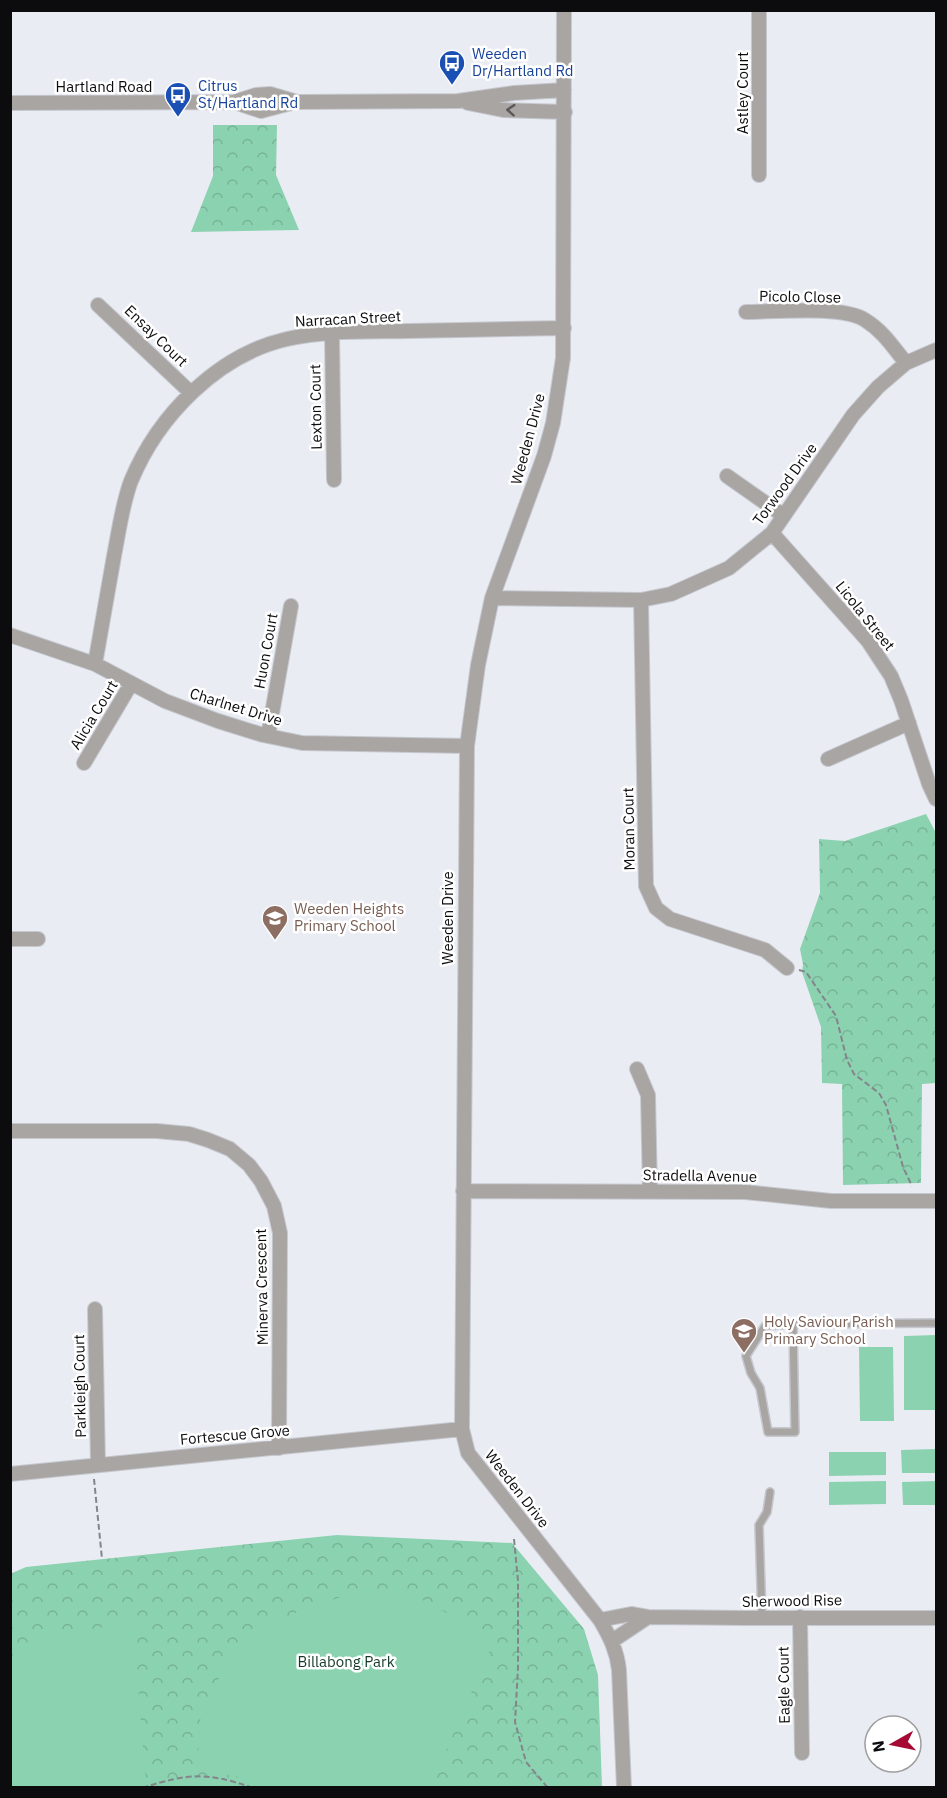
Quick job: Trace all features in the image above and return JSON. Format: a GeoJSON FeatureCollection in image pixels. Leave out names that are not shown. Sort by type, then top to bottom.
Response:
{"type":"FeatureCollection","features":[{"type":"Feature","properties":{"kind":"street","name":"Weeden Drive"},"geometry":{"type":"LineString","coordinates":[[564,10],[563,358],[553,423],[532,491],[492,598],[478,665],[466,746],[462,1429],[468,1453],[600,1620],[612,1641],[618,1656],[624,1788]]}},
{"type":"Feature","properties":{"kind":"street","name":"Astley Court"},"geometry":{"type":"LineString","coordinates":[[759,10],[759,175]]}},
{"type":"Feature","properties":{"kind":"street","name":"Hartland Road"},"geometry":{"type":"LineString","coordinates":[[10,103],[234,102],[256,95],[270,94],[297,102],[458,101],[501,94],[564,90]]}},
{"type":"Feature","properties":{"kind":"street","name":"Hartland Road"},"geometry":{"type":"LineString","coordinates":[[458,101],[503,110],[565,112]]}},
{"type":"Feature","properties":{"kind":"street","name":"Ensay Court"},"geometry":{"type":"LineString","coordinates":[[98,305],[190,392]]}},
{"type":"Feature","properties":{"kind":"street","name":"Picolo Close"},"geometry":{"type":"LineString","coordinates":[[746,312],[839,312],[863,318],[885,336],[906,363]]}},
{"type":"Feature","properties":{"kind":"street","name":"Narracan Street"},"geometry":{"type":"LineString","coordinates":[[95,663],[123,509],[130,483],[162,424],[190,392],[220,370],[251,352],[286,339],[332,333],[564,328]]}},
{"type":"Feature","properties":{"kind":"street","name":"Lexton Court"},"geometry":{"type":"LineString","coordinates":[[332,333],[334,480]]}},
{"type":"Feature","properties":{"kind":"street","name":"Torwood Drive"},"geometry":{"type":"LineString","coordinates":[[492,598],[641,600],[671,594],[729,568],[772,533],[853,415],[878,387],[906,363],[936,350]]}},
{"type":"Feature","properties":{"kind":"street"},"geometry":{"type":"LineString","coordinates":[[727,476],[784,516]]}},
{"type":"Feature","properties":{"kind":"street","name":"Licola Street"},"geometry":{"type":"LineString","coordinates":[[772,533],[868,641],[891,676],[936,799]]}},
{"type":"Feature","properties":{"kind":"street","name":"Moran Court"},"geometry":{"type":"LineString","coordinates":[[641,600],[646,886],[656,908],[670,919],[765,950],[787,968]]}},
{"type":"Feature","properties":{"kind":"street","name":"Huon Court"},"geometry":{"type":"LineString","coordinates":[[268,736],[291,606]]}},
{"type":"Feature","properties":{"kind":"street","name":"Charlnet Drive"},"geometry":{"type":"LineString","coordinates":[[10,635],[95,663],[131,684],[186,710],[268,736],[302,743],[466,746]]}},
{"type":"Feature","properties":{"kind":"street","name":"Alicia Court"},"geometry":{"type":"LineString","coordinates":[[84,763],[131,684]]}},
{"type":"Feature","properties":{"kind":"street"},"geometry":{"type":"LineString","coordinates":[[828,759],[909,723]]}},
{"type":"Feature","properties":{"kind":"street"},"geometry":{"type":"LineString","coordinates":[[10,939],[38,939]]}},
{"type":"Feature","properties":{"kind":"street"},"geometry":{"type":"LineString","coordinates":[[636,1069],[648,1095],[650,1192]]}},
{"type":"Feature","properties":{"kind":"street","name":"Minerva Crescent"},"geometry":{"type":"LineString","coordinates":[[10,1131],[157,1131],[189,1134],[230,1149],[249,1165],[261,1181],[274,1206],[280,1233],[279,1448]]}},
{"type":"Feature","properties":{"kind":"street","name":"Stradella Avenue"},"geometry":{"type":"LineString","coordinates":[[463,1191],[745,1192],[831,1201],[936,1201]]}},
{"type":"Feature","properties":{"kind":"street","name":"Parkleigh Court"},"geometry":{"type":"LineString","coordinates":[[95,1309],[98,1464]]}},
{"type":"Feature","properties":{"kind":"street","name":"Fortescue Grove"},"geometry":{"type":"LineString","coordinates":[[10,1474],[462,1429]]}},
{"type":"Feature","properties":{"kind":"street","name":"Sherwood Rise"},"geometry":{"type":"LineString","coordinates":[[600,1620],[630,1614],[648,1617],[936,1618]]}},
{"type":"Feature","properties":{"kind":"street"},"geometry":{"type":"LineString","coordinates":[[612,1641],[648,1617]]}},
{"type":"Feature","properties":{"kind":"street","name":"Eagle Court"},"geometry":{"type":"LineString","coordinates":[[800,1617],[802,1753]]}},
{"type":"Feature","properties":{"kind":"lane"},"geometry":{"type":"LineString","coordinates":[[793,1324],[795,1432],[768,1432],[760,1388],[751,1373],[746,1356],[765,1326],[793,1324],[936,1323]]}},
{"type":"Feature","properties":{"kind":"lane"},"geometry":{"type":"LineString","coordinates":[[762,1618],[759,1525],[767,1512],[770,1492]]}},
{"type":"Feature","properties":{"kind":"path"},"geometry":{"type":"LineString","coordinates":[[787,968],[806,972],[836,1016],[847,1060],[854,1074],[879,1093],[886,1105],[903,1167],[912,1186]]}},
{"type":"Feature","properties":{"kind":"path"},"geometry":{"type":"LineString","coordinates":[[94,1479],[102,1559]]}},
{"type":"Feature","properties":{"kind":"path"},"geometry":{"type":"LineString","coordinates":[[514,1539],[518,1592],[515,1722],[526,1762],[548,1788]]}},
{"type":"Feature","properties":{"kind":"path"},"geometry":{"type":"LineString","coordinates":[[142,1788],[179,1777],[200,1774],[235,1781],[253,1788]]}},
{"type":"Feature","properties":{"kind":"green space"},"geometry":{"type":"Polygon","coordinates":[[[213,125],[277,125],[276,175],[299,230],[191,232],[213,176],[213,125]]]}},
{"type":"Feature","properties":{"kind":"green space"},"geometry":{"type":"Polygon","coordinates":[[[926,814],[936,833],[936,1083],[922,1084],[921,1183],[843,1185],[842,1084],[822,1083],[821,1027],[802,972],[800,949],[820,893],[819,839],[845,841],[926,814]]]}},
{"type":"Feature","properties":{"kind":"green space"},"geometry":{"type":"Polygon","coordinates":[[[936,1335],[936,1410],[904,1410],[904,1336],[936,1335]]]}},
{"type":"Feature","properties":{"kind":"green space"},"geometry":{"type":"Polygon","coordinates":[[[859,1347],[893,1347],[894,1421],[860,1421],[859,1347]]]}},
{"type":"Feature","properties":{"kind":"green space"},"geometry":{"type":"Polygon","coordinates":[[[936,1449],[936,1473],[902,1473],[901,1450],[936,1449]]]}},
{"type":"Feature","properties":{"kind":"green space"},"geometry":{"type":"Polygon","coordinates":[[[829,1452],[886,1452],[886,1475],[829,1476],[829,1452]]]}},
{"type":"Feature","properties":{"kind":"green space"},"geometry":{"type":"Polygon","coordinates":[[[886,1481],[886,1504],[829,1505],[829,1482],[886,1481]]]}},
{"type":"Feature","properties":{"kind":"green space"},"geometry":{"type":"Polygon","coordinates":[[[936,1481],[936,1505],[903,1505],[902,1482],[936,1481]]]}},
{"type":"Feature","properties":{"kind":"green space","name":"Billabong Park"},"geometry":{"type":"Polygon","coordinates":[[[337,1535],[512,1543],[584,1629],[598,1675],[602,1787],[11,1787],[10,1574],[26,1567],[337,1535]]]}},
{"type":"Feature","properties":{"kind":"green space"},"geometry":{"type":"Polygon","coordinates":[[[352,1593],[419,1598],[495,1639],[430,1787],[274,1787],[254,1780],[197,1769],[201,1708],[238,1647],[292,1614],[352,1593]]]}},
{"type":"Feature","properties":{"kind":"green space"},"geometry":{"type":"Polygon","coordinates":[[[133,1623],[146,1783],[118,1788],[11,1787],[11,1663],[55,1634],[133,1623]]]}},
{"type":"Feature","properties":{"kind":"place","name":"Weeden Dr/Hartland Rd"},"geometry":{"type":"Point","coordinates":[452,86]}},
{"type":"Feature","properties":{"kind":"place","name":"Citrus St/Hartland Rd"},"geometry":{"type":"Point","coordinates":[178,118]}},
{"type":"Feature","properties":{"kind":"place","name":"Weeden Heights Primary School"},"geometry":{"type":"Point","coordinates":[275,941]}},
{"type":"Feature","properties":{"kind":"place","name":"Holy Saviour Parish Primary School"},"geometry":{"type":"Point","coordinates":[744,1354]}}]}
